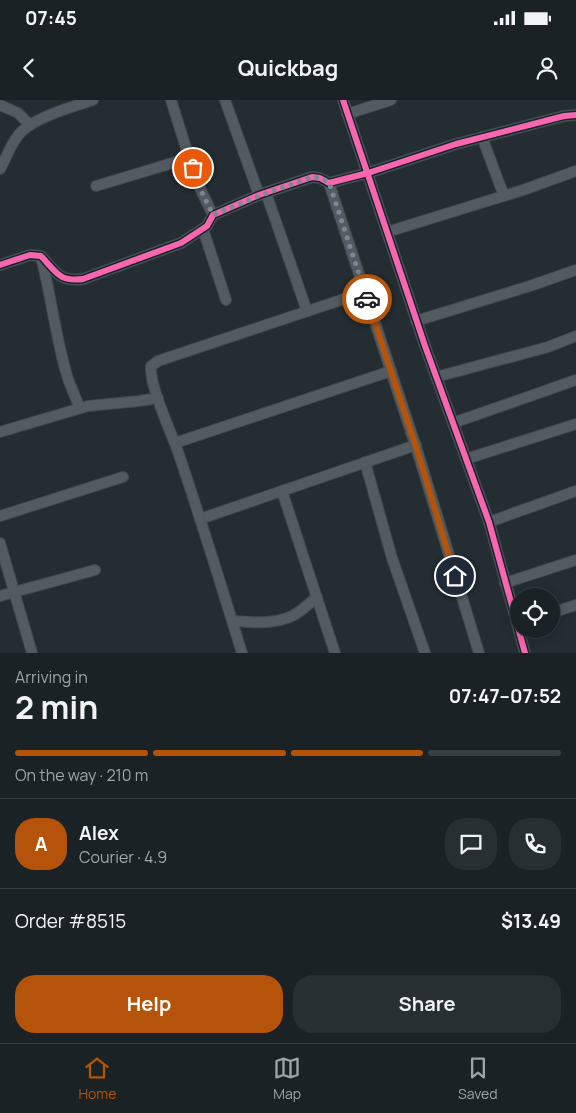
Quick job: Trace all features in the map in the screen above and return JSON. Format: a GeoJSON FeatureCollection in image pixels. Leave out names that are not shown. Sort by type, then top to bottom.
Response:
{"type":"FeatureCollection","features":[{"type":"Feature","properties":{"kind":"street"},"geometry":{"type":"LineString","coordinates":[[0,170],[20,132],[30,125],[68,108],[93,100]]}},
{"type":"Feature","properties":{"kind":"street"},"geometry":{"type":"LineString","coordinates":[[171,100],[196,180],[213,215]]}},
{"type":"Feature","properties":{"kind":"street"},"geometry":{"type":"LineString","coordinates":[[225,100],[307,311]]}},
{"type":"Feature","properties":{"kind":"street"},"geometry":{"type":"LineString","coordinates":[[343,100],[416,320],[489,522],[510,599]]}},
{"type":"Feature","properties":{"kind":"street"},"geometry":{"type":"LineString","coordinates":[[348,114],[390,100]]}},
{"type":"Feature","properties":{"kind":"street"},"geometry":{"type":"LineString","coordinates":[[0,105],[18,113],[30,125]]}},
{"type":"Feature","properties":{"kind":"street"},"geometry":{"type":"LineString","coordinates":[[0,265],[30,255],[41,256],[62,278],[71,280],[83,279],[182,243],[203,229],[213,215],[262,194],[312,177],[329,182],[368,173],[482,137],[564,116],[576,115]]}},
{"type":"Feature","properties":{"kind":"street"},"geometry":{"type":"LineString","coordinates":[[482,137],[504,196]]}},
{"type":"Feature","properties":{"kind":"street"},"geometry":{"type":"LineString","coordinates":[[96,186],[189,158]]}},
{"type":"Feature","properties":{"kind":"street"},"geometry":{"type":"LineString","coordinates":[[387,232],[504,196],[576,171]]}},
{"type":"Feature","properties":{"kind":"street"},"geometry":{"type":"LineString","coordinates":[[329,182],[416,445],[479,653]]}},
{"type":"Feature","properties":{"kind":"street"},"geometry":{"type":"LineString","coordinates":[[203,229],[226,300]]}},
{"type":"Feature","properties":{"kind":"street"},"geometry":{"type":"LineString","coordinates":[[41,256],[66,373],[80,408]]}},
{"type":"Feature","properties":{"kind":"street"},"geometry":{"type":"LineString","coordinates":[[416,320],[530,286],[576,270]]}},
{"type":"Feature","properties":{"kind":"street"},"geometry":{"type":"LineString","coordinates":[[242,653],[175,443],[158,398],[151,366],[158,361],[365,292]]}},
{"type":"Feature","properties":{"kind":"street"},"geometry":{"type":"LineString","coordinates":[[436,377],[548,346],[576,336]]}},
{"type":"Feature","properties":{"kind":"street"},"geometry":{"type":"LineString","coordinates":[[175,443],[391,371]]}},
{"type":"Feature","properties":{"kind":"street"},"geometry":{"type":"LineString","coordinates":[[453,423],[576,380]]}},
{"type":"Feature","properties":{"kind":"street"},"geometry":{"type":"LineString","coordinates":[[0,432],[80,408],[158,398]]}},
{"type":"Feature","properties":{"kind":"street"},"geometry":{"type":"LineString","coordinates":[[466,459],[576,424]]}},
{"type":"Feature","properties":{"kind":"street"},"geometry":{"type":"LineString","coordinates":[[200,519],[416,445]]}},
{"type":"Feature","properties":{"kind":"street"},"geometry":{"type":"LineString","coordinates":[[366,462],[392,558],[425,653]]}},
{"type":"Feature","properties":{"kind":"street"},"geometry":{"type":"LineString","coordinates":[[0,516],[123,477]]}},
{"type":"Feature","properties":{"kind":"street"},"geometry":{"type":"LineString","coordinates":[[282,491],[335,653]]}},
{"type":"Feature","properties":{"kind":"street"},"geometry":{"type":"LineString","coordinates":[[489,522],[576,491]]}},
{"type":"Feature","properties":{"kind":"street"},"geometry":{"type":"LineString","coordinates":[[0,543],[32,653]]}},
{"type":"Feature","properties":{"kind":"street"},"geometry":{"type":"LineString","coordinates":[[505,583],[576,560]]}},
{"type":"Feature","properties":{"kind":"street"},"geometry":{"type":"LineString","coordinates":[[0,596],[95,570]]}},
{"type":"Feature","properties":{"kind":"street"},"geometry":{"type":"LineString","coordinates":[[232,621],[250,622],[284,619],[299,611],[317,596]]}},
{"type":"Feature","properties":{"kind":"street"},"geometry":{"type":"LineString","coordinates":[[560,610],[576,605]]}},
{"type":"Feature","properties":{"kind":"street"},"geometry":{"type":"LineString","coordinates":[[521,638],[525,653]]}},
{"type":"Feature","properties":{"kind":"cycle path"},"geometry":{"type":"LineString","coordinates":[[343,100],[425,346],[489,522],[525,653]]}},
{"type":"Feature","properties":{"kind":"cycle path"},"geometry":{"type":"LineString","coordinates":[[0,265],[30,255],[41,256],[59,275],[68,279],[83,279],[181,243],[207,226],[213,215],[259,195],[312,177],[320,178],[329,183],[368,173],[456,144],[564,116],[576,115]]}},
{"type":"Feature","properties":{"kind":"way so far"},"geometry":{"type":"LineString","coordinates":[[193,168],[196,180],[213,215],[312,177],[329,182],[340,211],[367,299]]}},
{"type":"Feature","properties":{"kind":"route"},"geometry":{"type":"LineString","coordinates":[[367,299],[418,453],[455,576]]}}]}
